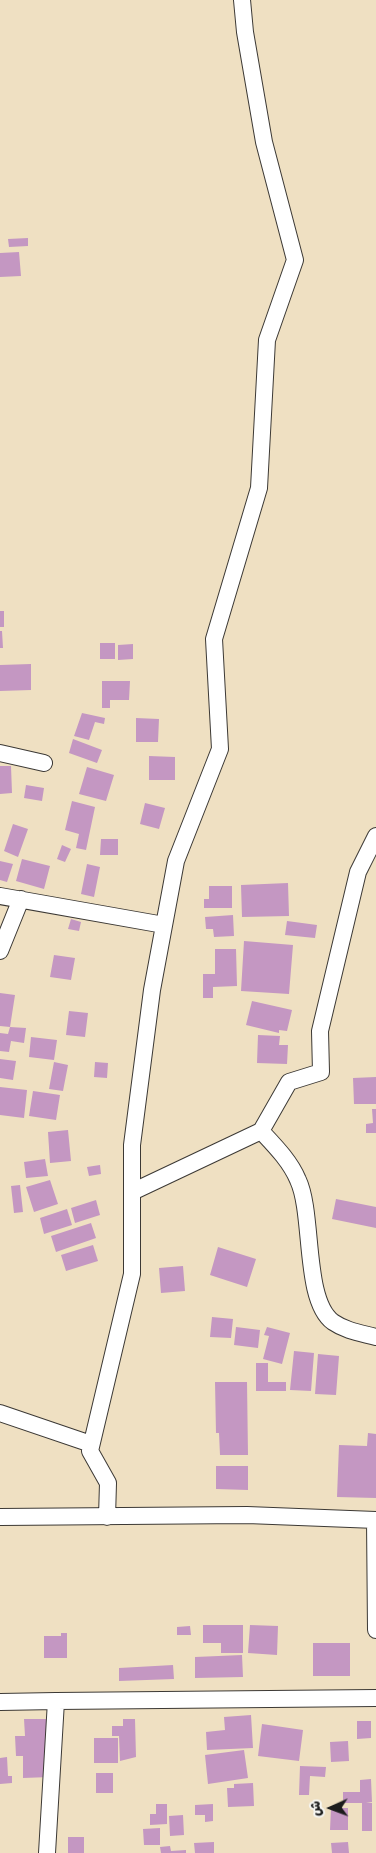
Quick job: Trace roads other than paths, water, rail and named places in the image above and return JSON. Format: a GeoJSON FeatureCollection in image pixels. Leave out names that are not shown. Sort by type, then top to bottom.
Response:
{"type":"FeatureCollection","features":[{"type":"Feature","properties":{"kind":"street"},"geometry":{"type":"LineString","coordinates":[[107,1516],[108,1483],[90,1451],[132,1274],[132,1145],[152,990],[176,861],[220,749],[214,639],[259,488],[267,340],[295,260],[264,142],[245,32],[242,0]]}},
{"type":"Feature","properties":{"kind":"street"},"geometry":{"type":"LineString","coordinates":[[0,754],[44,763]]}},
{"type":"Feature","properties":{"kind":"street"},"geometry":{"type":"LineString","coordinates":[[132,1192],[262,1131],[289,1082],[322,1072],[320,1031],[358,872],[376,836]]}},
{"type":"Feature","properties":{"kind":"street"},"geometry":{"type":"LineString","coordinates":[[0,896],[164,925]]}},
{"type":"Feature","properties":{"kind":"street"},"geometry":{"type":"LineString","coordinates":[[0,951],[21,899]]}},
{"type":"Feature","properties":{"kind":"street"},"geometry":{"type":"LineString","coordinates":[[262,1131],[286,1159],[298,1180],[304,1198],[318,1300],[332,1321],[352,1331],[376,1337]]}},
{"type":"Feature","properties":{"kind":"street"},"geometry":{"type":"LineString","coordinates":[[0,1413],[91,1444]]}},
{"type":"Feature","properties":{"kind":"street"},"geometry":{"type":"LineString","coordinates":[[0,1518],[247,1515],[375,1520],[376,1630]]}},
{"type":"Feature","properties":{"kind":"street"},"geometry":{"type":"LineString","coordinates":[[0,1702],[376,1698]]}},
{"type":"Feature","properties":{"kind":"street"},"geometry":{"type":"LineString","coordinates":[[47,1853],[56,1700]]}}]}
